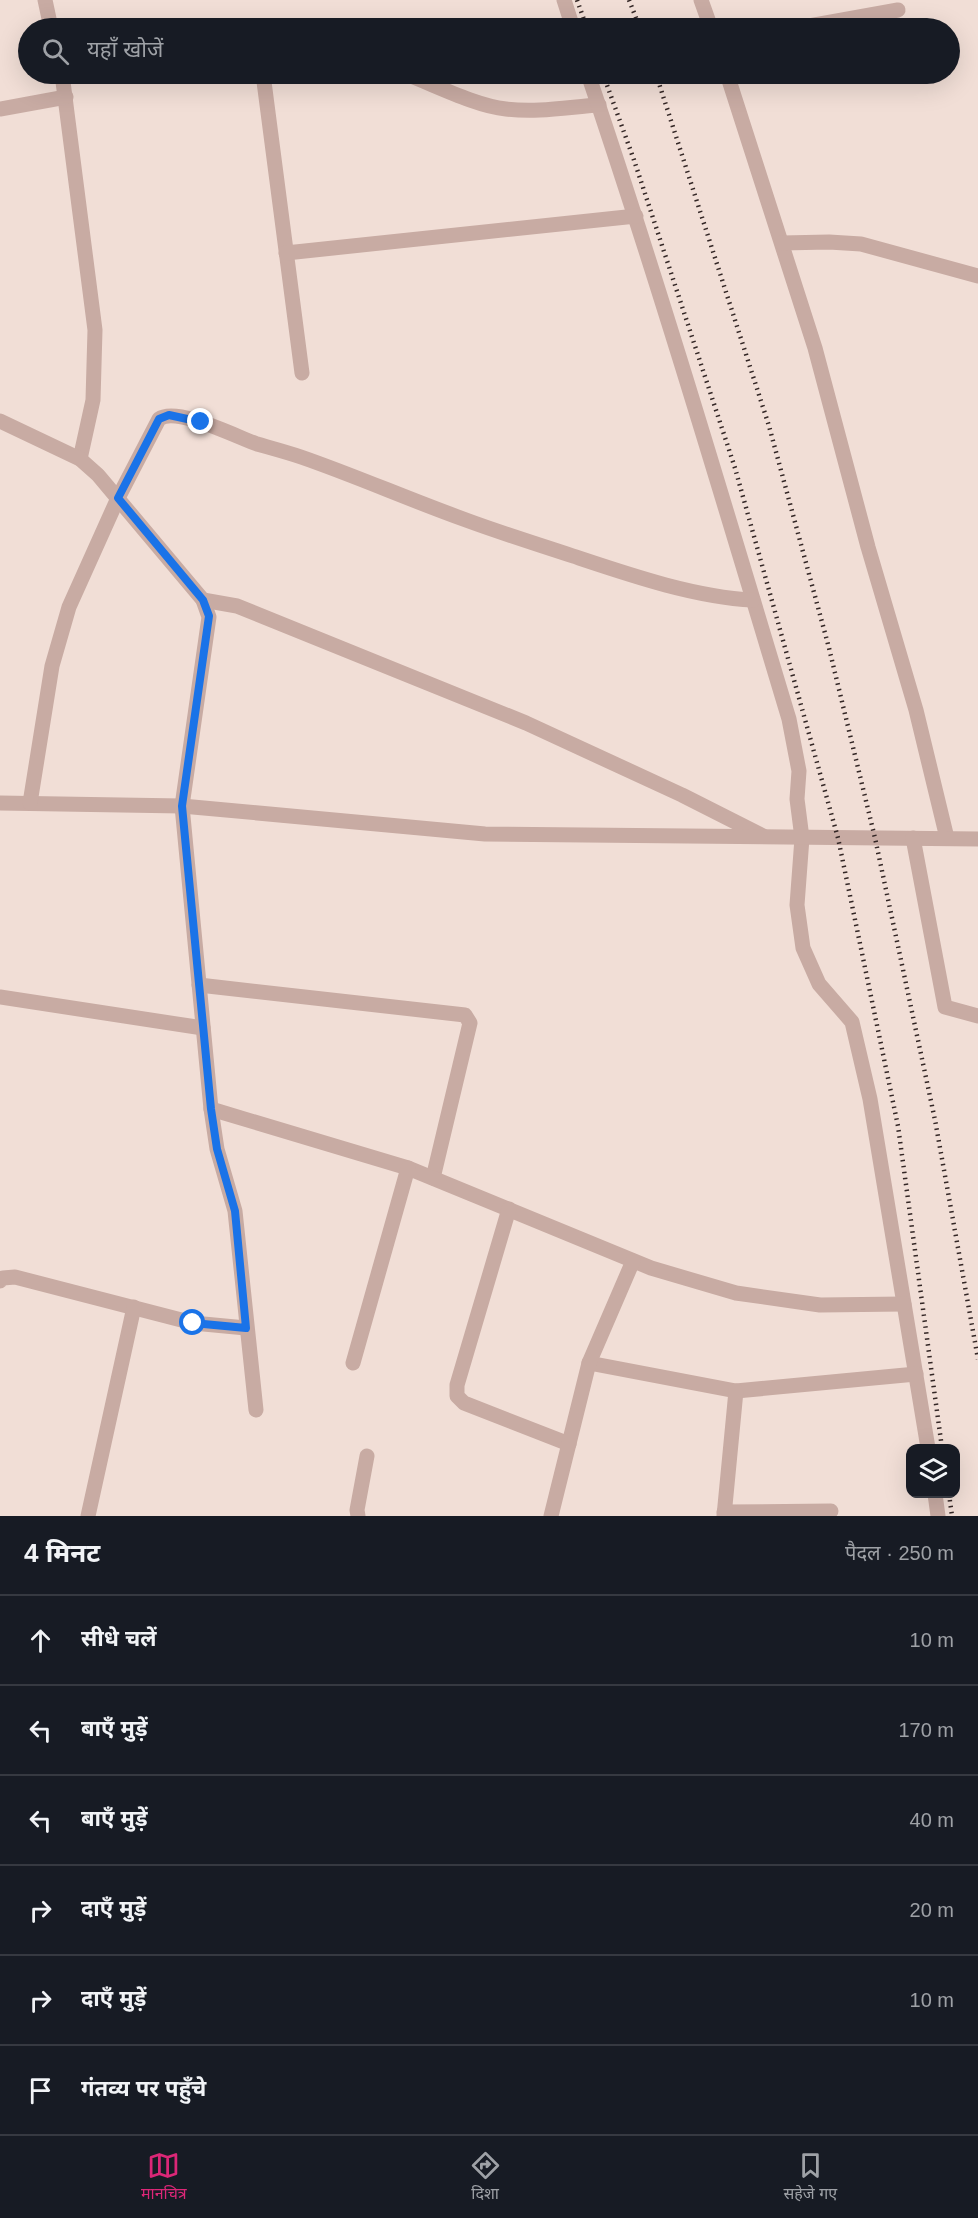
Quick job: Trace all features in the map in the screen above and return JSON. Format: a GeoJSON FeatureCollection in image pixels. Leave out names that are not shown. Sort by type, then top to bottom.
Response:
{"type":"FeatureCollection","features":[{"type":"Feature","properties":{"kind":"street"},"geometry":{"type":"LineString","coordinates":[[45,0],[49,18]]}},
{"type":"Feature","properties":{"kind":"street"},"geometry":{"type":"LineString","coordinates":[[564,0],[570,18]]}},
{"type":"Feature","properties":{"kind":"street"},"geometry":{"type":"LineString","coordinates":[[701,0],[707,18]]}},
{"type":"Feature","properties":{"kind":"street"},"geometry":{"type":"LineString","coordinates":[[854,18],[898,10]]}},
{"type":"Feature","properties":{"kind":"street"},"geometry":{"type":"LineString","coordinates":[[64,84],[95,330],[93,400],[80,459]]}},
{"type":"Feature","properties":{"kind":"street"},"geometry":{"type":"LineString","coordinates":[[265,84],[302,374]]}},
{"type":"Feature","properties":{"kind":"street"},"geometry":{"type":"LineString","coordinates":[[432,84],[504,109],[526,111],[599,105]]}},
{"type":"Feature","properties":{"kind":"street"},"geometry":{"type":"LineString","coordinates":[[592,84],[689,384],[789,718],[799,771],[798,800],[802,838],[797,905],[803,948],[819,984],[852,1022],[870,1099],[927,1444]]}},
{"type":"Feature","properties":{"kind":"street"},"geometry":{"type":"LineString","coordinates":[[730,84],[815,348],[868,547],[916,710],[947,838]]}},
{"type":"Feature","properties":{"kind":"street"},"geometry":{"type":"LineString","coordinates":[[0,109],[66,97]]}},
{"type":"Feature","properties":{"kind":"street"},"geometry":{"type":"LineString","coordinates":[[286,253],[636,216]]}},
{"type":"Feature","properties":{"kind":"street"},"geometry":{"type":"LineString","coordinates":[[782,243],[861,244],[978,276]]}},
{"type":"Feature","properties":{"kind":"street"},"geometry":{"type":"LineString","coordinates":[[30,803],[52,666],[69,607],[118,498],[159,419],[169,415],[201,422],[242,439],[299,456],[466,521],[607,567],[730,599],[753,600]]}},
{"type":"Feature","properties":{"kind":"street"},"geometry":{"type":"LineString","coordinates":[[0,421],[80,459],[98,475],[203,600],[209,616],[182,806],[211,1109],[217,1149],[235,1211],[256,1410]]}},
{"type":"Feature","properties":{"kind":"street"},"geometry":{"type":"LineString","coordinates":[[203,600],[237,606],[526,723],[682,795],[767,838]]}},
{"type":"Feature","properties":{"kind":"street"},"geometry":{"type":"LineString","coordinates":[[0,803],[182,806],[485,834],[978,839]]}},
{"type":"Feature","properties":{"kind":"street"},"geometry":{"type":"LineString","coordinates":[[913,838],[945,1007],[978,1016]]}},
{"type":"Feature","properties":{"kind":"street"},"geometry":{"type":"LineString","coordinates":[[199,985],[465,1015],[470,1023],[433,1178]]}},
{"type":"Feature","properties":{"kind":"street"},"geometry":{"type":"LineString","coordinates":[[0,997],[203,1028]]}},
{"type":"Feature","properties":{"kind":"street"},"geometry":{"type":"LineString","coordinates":[[211,1109],[408,1168],[651,1268],[736,1293],[820,1305],[904,1304]]}},
{"type":"Feature","properties":{"kind":"street"},"geometry":{"type":"LineString","coordinates":[[353,1363],[408,1168]]}},
{"type":"Feature","properties":{"kind":"street"},"geometry":{"type":"LineString","coordinates":[[509,1209],[457,1385],[457,1396],[464,1403],[569,1444]]}},
{"type":"Feature","properties":{"kind":"street"},"geometry":{"type":"LineString","coordinates":[[550,1516],[590,1363],[633,1261]]}},
{"type":"Feature","properties":{"kind":"street"},"geometry":{"type":"LineString","coordinates":[[0,1281],[3,1278],[15,1276],[193,1323],[246,1328]]}},
{"type":"Feature","properties":{"kind":"street"},"geometry":{"type":"LineString","coordinates":[[88,1516],[134,1307]]}},
{"type":"Feature","properties":{"kind":"street"},"geometry":{"type":"LineString","coordinates":[[590,1363],[736,1391],[916,1374]]}},
{"type":"Feature","properties":{"kind":"street"},"geometry":{"type":"LineString","coordinates":[[736,1391],[724,1514],[831,1511]]}},
{"type":"Feature","properties":{"kind":"street"},"geometry":{"type":"LineString","coordinates":[[358,1516],[357,1510],[367,1456]]}},
{"type":"Feature","properties":{"kind":"street"},"geometry":{"type":"LineString","coordinates":[[936,1498],[938,1516]]}},
{"type":"Feature","properties":{"kind":"railway"},"geometry":{"type":"LineString","coordinates":[[577,0],[583,18]]}},
{"type":"Feature","properties":{"kind":"railway"},"geometry":{"type":"LineString","coordinates":[[629,0],[636,18]]}},
{"type":"Feature","properties":{"kind":"railway"},"geometry":{"type":"LineString","coordinates":[[607,84],[634,160],[735,468],[838,838],[898,1126],[941,1444]]}},
{"type":"Feature","properties":{"kind":"railway"},"geometry":{"type":"LineString","coordinates":[[659,84],[769,426],[829,648],[875,838],[935,1120],[978,1359]]}},
{"type":"Feature","properties":{"kind":"railway"},"geometry":{"type":"LineString","coordinates":[[950,1498],[952,1516]]}},
{"type":"Feature","properties":{"kind":"route"},"geometry":{"type":"LineString","coordinates":[[193,1323],[246,1328],[235,1211],[217,1149],[211,1109],[182,806],[209,616],[203,600],[118,498],[159,419],[169,415],[201,422]]}}]}
